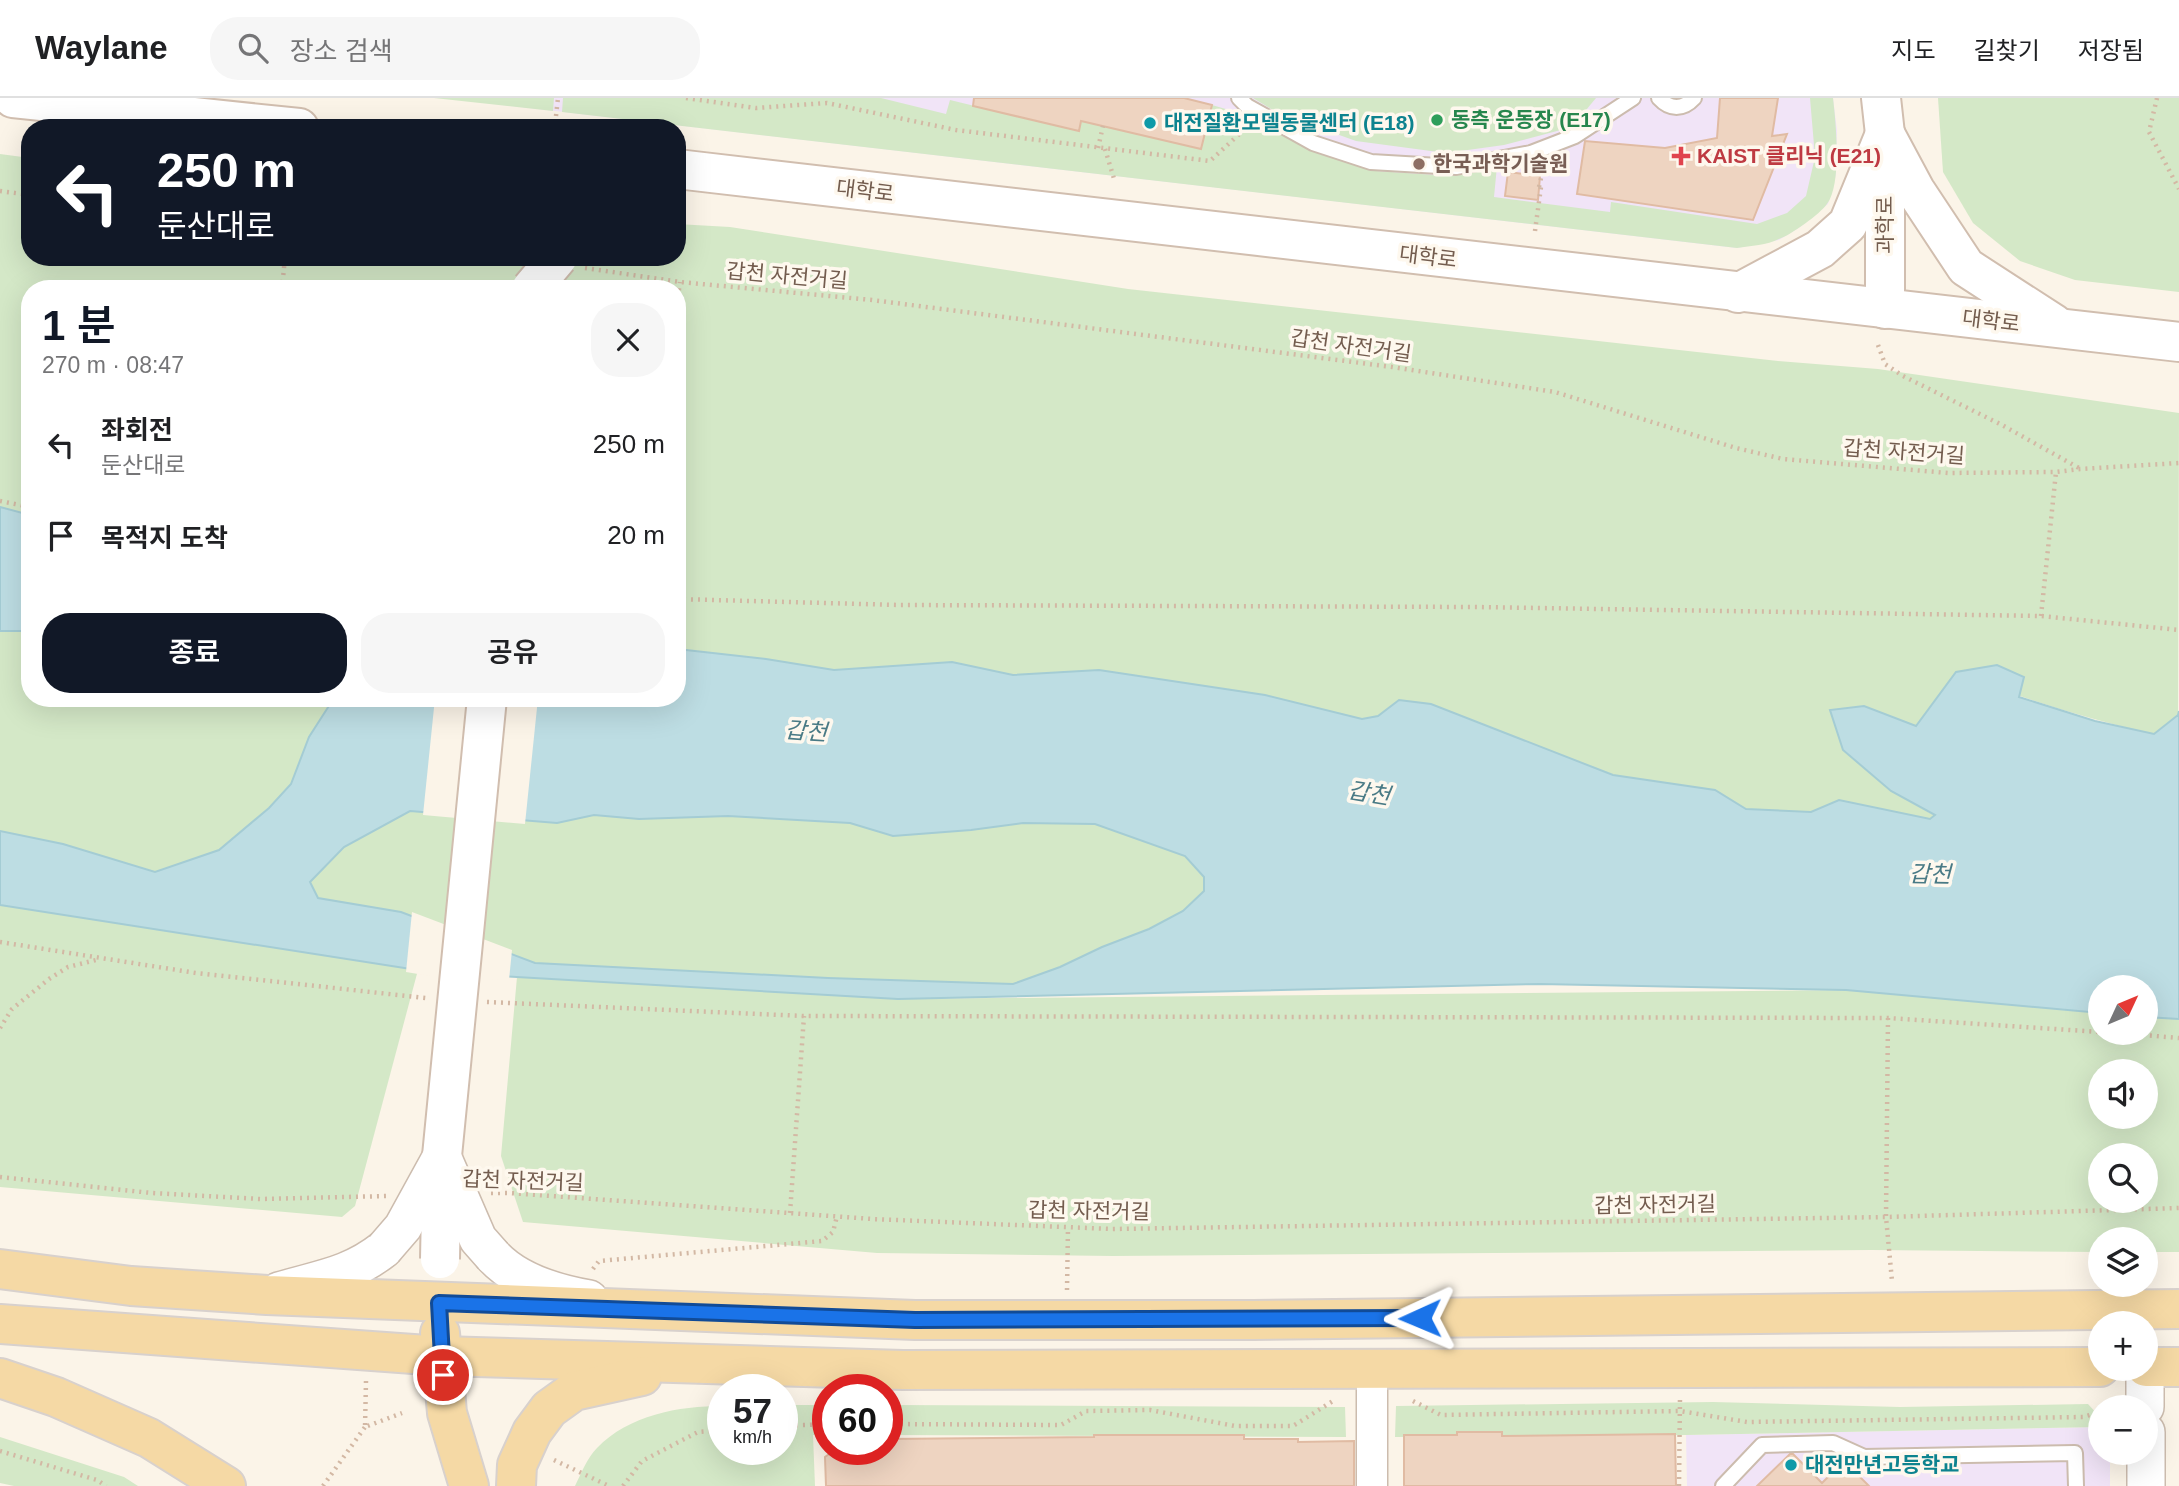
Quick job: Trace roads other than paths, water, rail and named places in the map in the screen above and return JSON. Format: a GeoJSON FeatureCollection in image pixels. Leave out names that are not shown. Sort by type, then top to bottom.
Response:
{"type":"FeatureCollection","features":[{"type":"Feature","properties":{"kind":"main road"},"geometry":{"type":"LineString","coordinates":[[13,98],[213,119]]}},
{"type":"Feature","properties":{"kind":"main road"},"geometry":{"type":"LineString","coordinates":[[1738,293],[1820,248],[1848,224],[1883,116]]}},
{"type":"Feature","properties":{"kind":"main road"},"geometry":{"type":"LineString","coordinates":[[1883,116],[1915,190],[1966,267],[2061,330]]}},
{"type":"Feature","properties":{"kind":"main road","name":"과학로"},"geometry":{"type":"LineString","coordinates":[[1882,327],[1883,116]]}},
{"type":"Feature","properties":{"kind":"main road","name":"대학로"},"geometry":{"type":"LineString","coordinates":[[686,171],[1738,293],[1882,327],[2061,330],[2179,342]]}},
{"type":"Feature","properties":{"kind":"main road"},"geometry":{"type":"LineString","coordinates":[[543,280],[562,266]]}},
{"type":"Feature","properties":{"kind":"main road"},"geometry":{"type":"LineString","coordinates":[[451,1486],[450,1429],[441,1356],[439,1303],[442,1156],[486,707]]}},
{"type":"Feature","properties":{"kind":"main road"},"geometry":{"type":"LineString","coordinates":[[0,1269],[131,1286],[267,1295],[915,1320],[2088,1314]]}},
{"type":"Feature","properties":{"kind":"main road"},"geometry":{"type":"LineString","coordinates":[[0,1324],[441,1356],[903,1370],[2088,1367]]}},
{"type":"Feature","properties":{"kind":"main road"},"geometry":{"type":"LineString","coordinates":[[516,1486],[517,1465],[532,1432],[550,1409],[574,1391],[695,1363]]}},
{"type":"Feature","properties":{"kind":"main road"},"geometry":{"type":"LineString","coordinates":[[2158,1368],[2179,1367]]}},
{"type":"Feature","properties":{"kind":"main road"},"geometry":{"type":"LineString","coordinates":[[0,1378],[56,1397],[149,1437],[226,1486]]}},
{"type":"Feature","properties":{"kind":"main road"},"geometry":{"type":"LineString","coordinates":[[450,1429],[469,1486]]}},
{"type":"Feature","properties":{"kind":"street"},"geometry":{"type":"LineString","coordinates":[[267,1295],[339,1275],[384,1249],[403,1227],[442,1156]]}},
{"type":"Feature","properties":{"kind":"street"},"geometry":{"type":"LineString","coordinates":[[442,1156],[478,1239],[503,1267],[532,1283],[570,1296],[645,1310]]}},
{"type":"Feature","properties":{"kind":"street"},"geometry":{"type":"LineString","coordinates":[[1372,1369],[1372,1486]]}},
{"type":"Feature","properties":{"kind":"street"},"geometry":{"type":"LineString","coordinates":[[2146,1465],[2146,1486]]}},
{"type":"Feature","properties":{"kind":"lane"},"geometry":{"type":"LineString","coordinates":[[1239,98],[1247,106],[1313,143],[1371,162],[1456,167],[1531,153],[1575,136],[1633,98]]}},
{"type":"Feature","properties":{"kind":"lane"},"geometry":{"type":"LineString","coordinates":[[1659,98],[1667,105],[1681,107],[1694,98]]}},
{"type":"Feature","properties":{"kind":"lane"},"geometry":{"type":"LineString","coordinates":[[1723,1486],[1762,1445],[1833,1443],[1864,1457],[2075,1453],[2076,1486]]}},
{"type":"Feature","properties":{"kind":"water"},"geometry":{"type":"Polygon","coordinates":[[[0,507],[21,513],[21,631],[0,631],[0,507]]]}},
{"type":"Feature","properties":{"kind":"water","name":"갑천"},"geometry":{"type":"Polygon","coordinates":[[[686,650],[834,670],[952,662],[1013,675],[1099,670],[1265,695],[1362,719],[1378,716],[1399,700],[1431,704],[1613,775],[1715,790],[1746,809],[1811,812],[1839,800],[1930,819],[1935,815],[1891,791],[1843,750],[1830,710],[1864,706],[1916,726],[1956,672],[1997,665],[2024,677],[2019,697],[2095,721],[2154,734],[2178,715],[2179,711],[2179,1019],[2158,1018],[2158,975],[2088,975],[2088,1012],[1846,990],[1540,984],[898,999],[430,972],[0,905],[0,831],[63,844],[155,872],[219,850],[269,808],[291,784],[309,737],[328,707],[686,707],[686,650]],[[410,811],[344,847],[310,882],[318,898],[401,912],[535,963],[828,978],[1013,984],[1149,929],[1183,911],[1204,891],[1204,877],[1185,856],[1095,824],[1023,823],[893,836],[850,823],[728,816],[639,819],[594,815],[557,823],[410,811]]]}},
{"type":"Feature","properties":{"kind":"place","name":"동측 운동장 (E17)"},"geometry":{"type":"Point","coordinates":[1437,120]}},
{"type":"Feature","properties":{"kind":"place","name":"대전질환모델동물센터 (E18)"},"geometry":{"type":"Point","coordinates":[1150,123]}},
{"type":"Feature","properties":{"kind":"place","name":"KAIST 클리닉 (E21)"},"geometry":{"type":"Point","coordinates":[1681,156]}},
{"type":"Feature","properties":{"kind":"place","name":"한국과학기술원"},"geometry":{"type":"Point","coordinates":[1419,164]}},
{"type":"Feature","properties":{"kind":"place","name":"대전만년고등학교"},"geometry":{"type":"Point","coordinates":[1791,1465]}}]}
